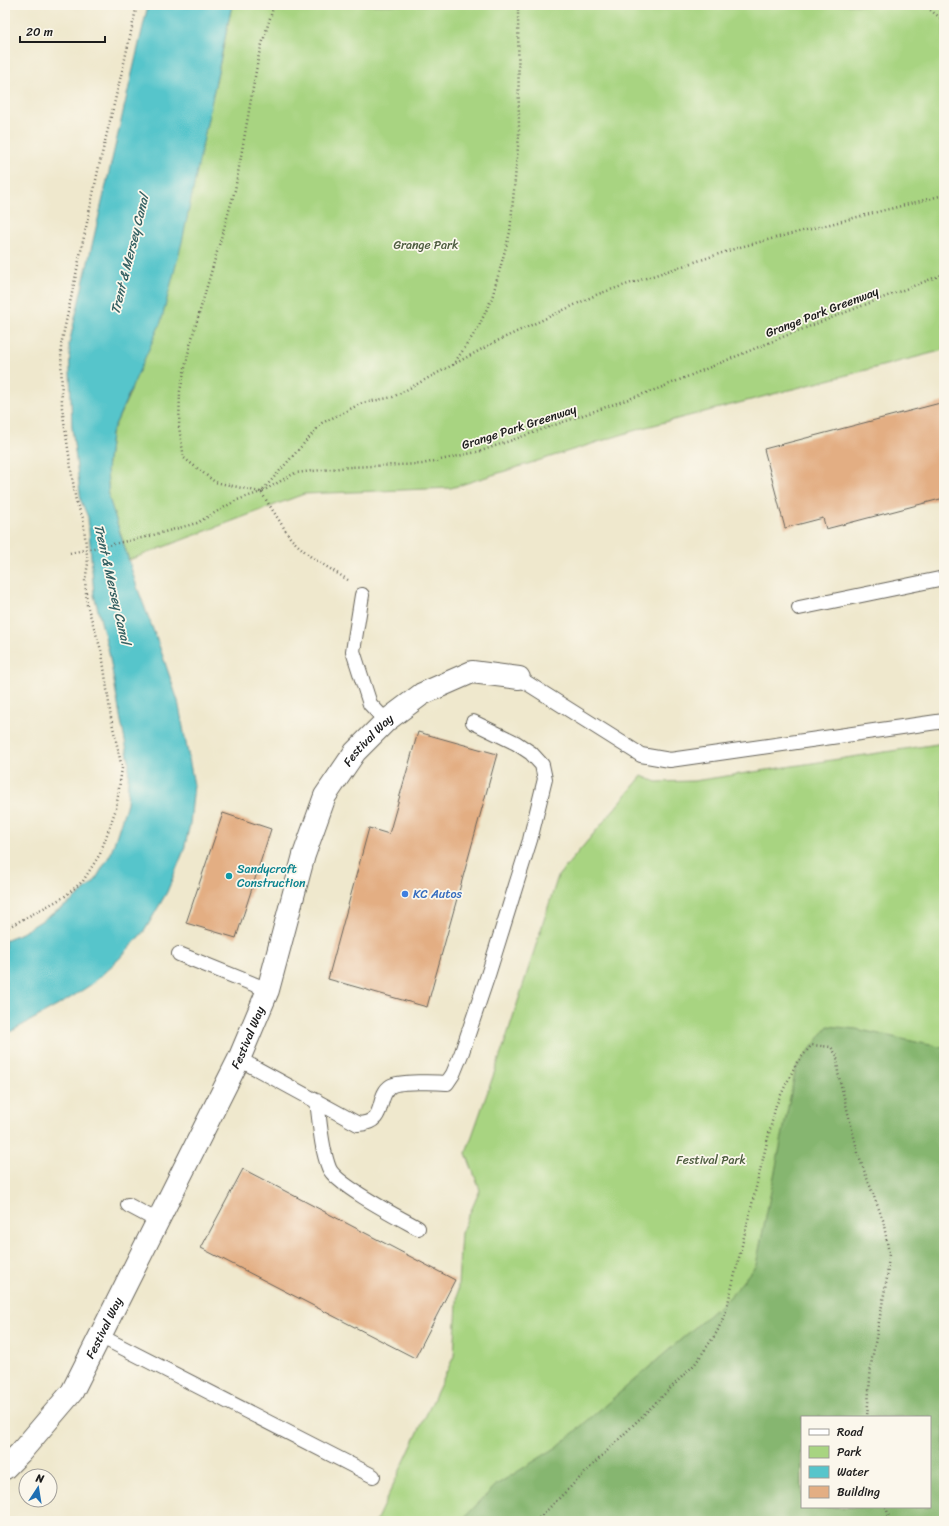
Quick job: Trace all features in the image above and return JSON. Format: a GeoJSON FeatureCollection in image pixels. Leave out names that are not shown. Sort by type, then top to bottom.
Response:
{"type":"FeatureCollection","features":[{"type":"Feature","properties":{"kind":"street","name":"Festival Way"},"geometry":{"type":"LineString","coordinates":[[5,1468],[20,1453],[72,1392],[239,1059],[268,990],[304,855],[326,796],[355,752],[386,720],[422,694],[472,672],[519,678]]}},
{"type":"Feature","properties":{"kind":"lane"},"geometry":{"type":"LineString","coordinates":[[799,608],[944,578]]}},
{"type":"Feature","properties":{"kind":"lane"},"geometry":{"type":"LineString","coordinates":[[362,595],[353,651],[370,704],[386,720]]}},
{"type":"Feature","properties":{"kind":"lane"},"geometry":{"type":"LineString","coordinates":[[519,678],[641,755],[670,760],[944,721]]}},
{"type":"Feature","properties":{"kind":"lane"},"geometry":{"type":"LineString","coordinates":[[239,1059],[358,1124],[367,1124],[374,1120],[386,1091],[392,1085],[433,1081],[447,1083],[453,1074],[462,1052],[489,972],[525,855],[545,779],[542,765],[531,753],[516,743],[473,722]]}},
{"type":"Feature","properties":{"kind":"lane"},"geometry":{"type":"LineString","coordinates":[[179,954],[268,990]]}},
{"type":"Feature","properties":{"kind":"lane"},"geometry":{"type":"LineString","coordinates":[[317,1101],[325,1152],[330,1170],[342,1184],[418,1228]]}},
{"type":"Feature","properties":{"kind":"lane"},"geometry":{"type":"LineString","coordinates":[[128,1205],[158,1221]]}},
{"type":"Feature","properties":{"kind":"lane"},"geometry":{"type":"LineString","coordinates":[[100,1336],[373,1476]]}},
{"type":"Feature","properties":{"kind":"path"},"geometry":{"type":"LineString","coordinates":[[5,929],[64,897],[83,881],[100,854],[116,809],[122,768],[111,718],[102,653],[87,605],[85,580],[88,564],[83,518],[76,502],[62,408],[61,345],[99,166],[137,5]]}},
{"type":"Feature","properties":{"kind":"path"},"geometry":{"type":"LineString","coordinates":[[274,5],[259,54],[235,190],[190,345],[180,391],[178,427],[184,458],[215,482],[261,492],[290,539],[311,558],[349,581],[362,595]]}},
{"type":"Feature","properties":{"kind":"path"},"geometry":{"type":"LineString","coordinates":[[452,366],[478,328],[492,298],[510,232],[518,136],[518,5]]}},
{"type":"Feature","properties":{"kind":"path"},"geometry":{"type":"LineString","coordinates":[[924,5],[944,21]]}},
{"type":"Feature","properties":{"kind":"path"},"geometry":{"type":"LineString","coordinates":[[261,492],[322,423],[362,403],[393,397],[497,342],[598,294],[740,247],[944,194]]}},
{"type":"Feature","properties":{"kind":"path","name":"Grange Park Greenway"},"geometry":{"type":"LineString","coordinates":[[70,553],[146,537],[197,523],[237,500],[261,492],[295,473],[349,467],[422,464],[481,451],[660,388],[790,334],[944,274]]}},
{"type":"Feature","properties":{"kind":"path"},"geometry":{"type":"LineString","coordinates":[[536,1521],[695,1364],[717,1332],[726,1311],[776,1105],[797,1062],[812,1045],[831,1047],[837,1056],[838,1073],[859,1157],[883,1220],[889,1253],[887,1278],[871,1365],[867,1416]]}},
{"type":"Feature","properties":{"kind":"path"},"geometry":{"type":"LineString","coordinates":[[886,1508],[889,1517],[888,1521]]}},
{"type":"Feature","properties":{"kind":"green space","name":"Grange Park"},"geometry":{"type":"Polygon","coordinates":[[[232,5],[944,5],[944,350],[646,427],[451,488],[304,494],[129,560],[109,498],[107,470],[111,434],[131,391],[216,81],[232,5]]]}},
{"type":"Feature","properties":{"kind":"green space","name":"Festival Park"},"geometry":{"type":"Polygon","coordinates":[[[944,743],[944,1521],[376,1521],[454,1356],[461,1233],[480,1190],[466,1153],[504,1045],[558,876],[642,776],[656,782],[694,781],[944,743]]]}},
{"type":"Feature","properties":{"kind":"green space"},"geometry":{"type":"Polygon","coordinates":[[[828,1026],[856,1029],[944,1048],[944,1521],[461,1521],[496,1485],[557,1447],[731,1296],[756,1265],[796,1068],[828,1026]]]}},
{"type":"Feature","properties":{"kind":"water","name":"Trent & Mersey Canal"},"geometry":{"type":"Polygon","coordinates":[[[148,5],[232,5],[182,242],[161,322],[111,434],[107,470],[109,498],[137,587],[178,701],[194,785],[190,824],[184,850],[167,892],[145,930],[120,958],[92,984],[64,1002],[12,1031],[5,1033],[5,940],[22,933],[71,902],[94,882],[111,853],[127,803],[129,761],[109,652],[94,595],[88,517],[81,501],[72,427],[69,344],[148,5]]]}},
{"type":"Feature","properties":{"kind":"building"},"geometry":{"type":"Polygon","coordinates":[[[944,402],[944,498],[826,529],[823,518],[785,528],[764,449],[944,402]]]}},
{"type":"Feature","properties":{"kind":"building","name":"KC Autos"},"geometry":{"type":"Polygon","coordinates":[[[418,732],[497,754],[427,1007],[328,979],[369,828],[389,834],[418,732]]]}},
{"type":"Feature","properties":{"kind":"building","name":"Sandycroft Construction"},"geometry":{"type":"Polygon","coordinates":[[[223,813],[271,829],[236,938],[186,923],[223,813]]]}},
{"type":"Feature","properties":{"kind":"building"},"geometry":{"type":"Polygon","coordinates":[[[243,1169],[455,1280],[415,1358],[201,1248],[243,1169]]]}},
{"type":"Feature","properties":{"kind":"place","name":"Sandycroft Construction"},"geometry":{"type":"Point","coordinates":[229,876]}},
{"type":"Feature","properties":{"kind":"place","name":"KC Autos"},"geometry":{"type":"Point","coordinates":[405,894]}}]}
